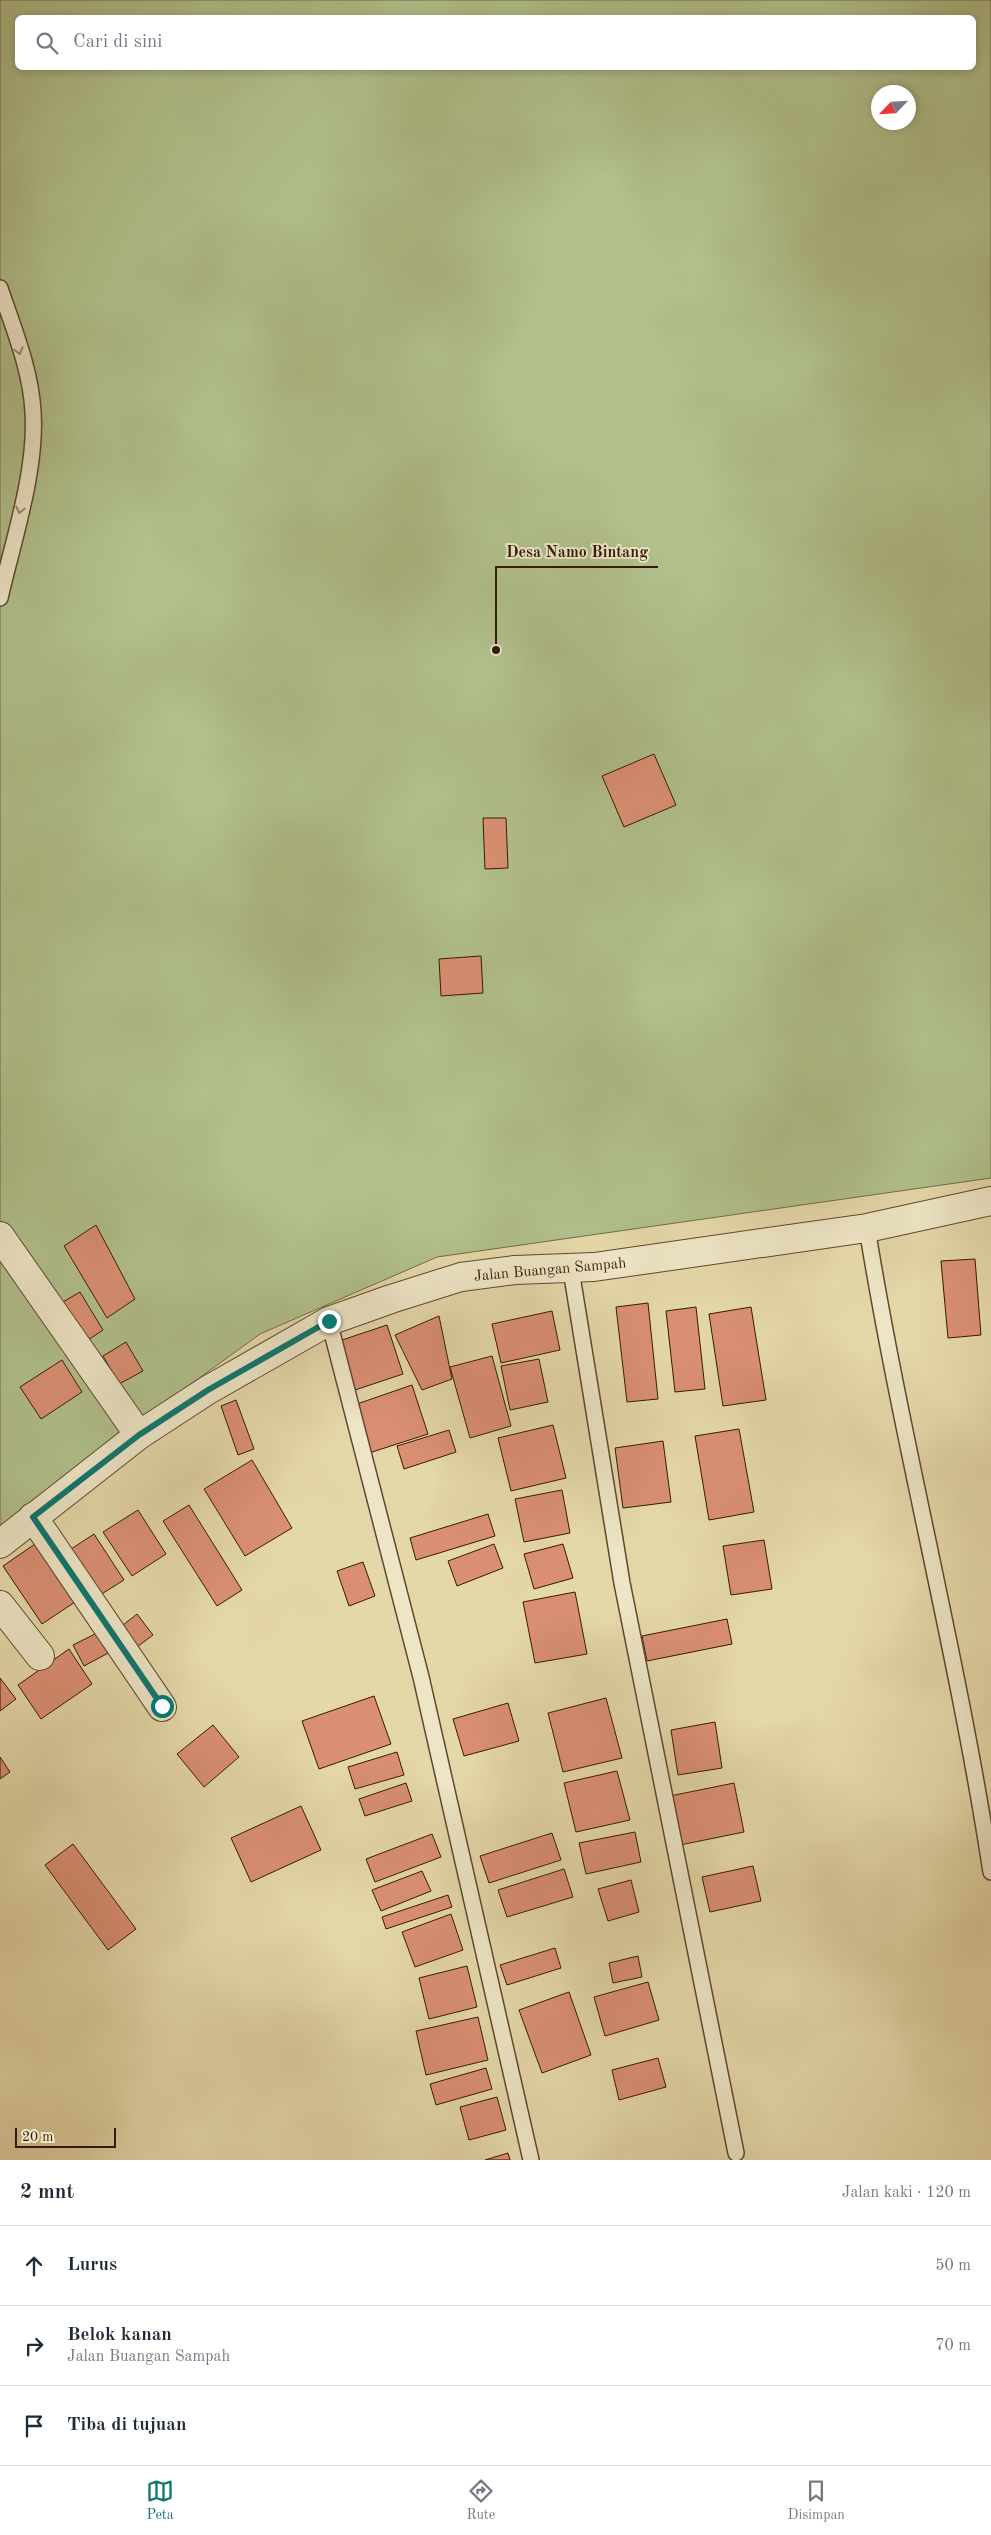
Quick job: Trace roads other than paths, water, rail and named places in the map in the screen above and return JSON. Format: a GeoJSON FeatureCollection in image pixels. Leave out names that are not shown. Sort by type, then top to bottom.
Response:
{"type":"FeatureCollection","features":[{"type":"Feature","properties":{"kind":"street","name":"Jalan Buangan Sampah"},"geometry":{"type":"LineString","coordinates":[[0,1544],[139,1435],[208,1390],[329,1321],[461,1277],[515,1270],[571,1270],[867,1228],[991,1201]]}},
{"type":"Feature","properties":{"kind":"street"},"geometry":{"type":"LineString","coordinates":[[0,1236],[139,1435]]}},
{"type":"Feature","properties":{"kind":"street"},"geometry":{"type":"LineString","coordinates":[[33,1517],[162,1706]]}},
{"type":"Feature","properties":{"kind":"street"},"geometry":{"type":"LineString","coordinates":[[0,1605],[40,1656]]}},
{"type":"Feature","properties":{"kind":"lane"},"geometry":{"type":"LineString","coordinates":[[0,288],[27,379],[33,411],[34,446],[0,598]]}},
{"type":"Feature","properties":{"kind":"lane"},"geometry":{"type":"LineString","coordinates":[[867,1228],[885,1338],[975,1770],[991,1872]]}},
{"type":"Feature","properties":{"kind":"lane"},"geometry":{"type":"LineString","coordinates":[[571,1270],[622,1584],[736,2153]]}},
{"type":"Feature","properties":{"kind":"lane"},"geometry":{"type":"LineString","coordinates":[[329,1321],[421,1677],[531,2160]]}},
{"type":"Feature","properties":{"kind":"place","name":"Desa Namo Bintang"},"geometry":{"type":"Point","coordinates":[496,650]}}]}
